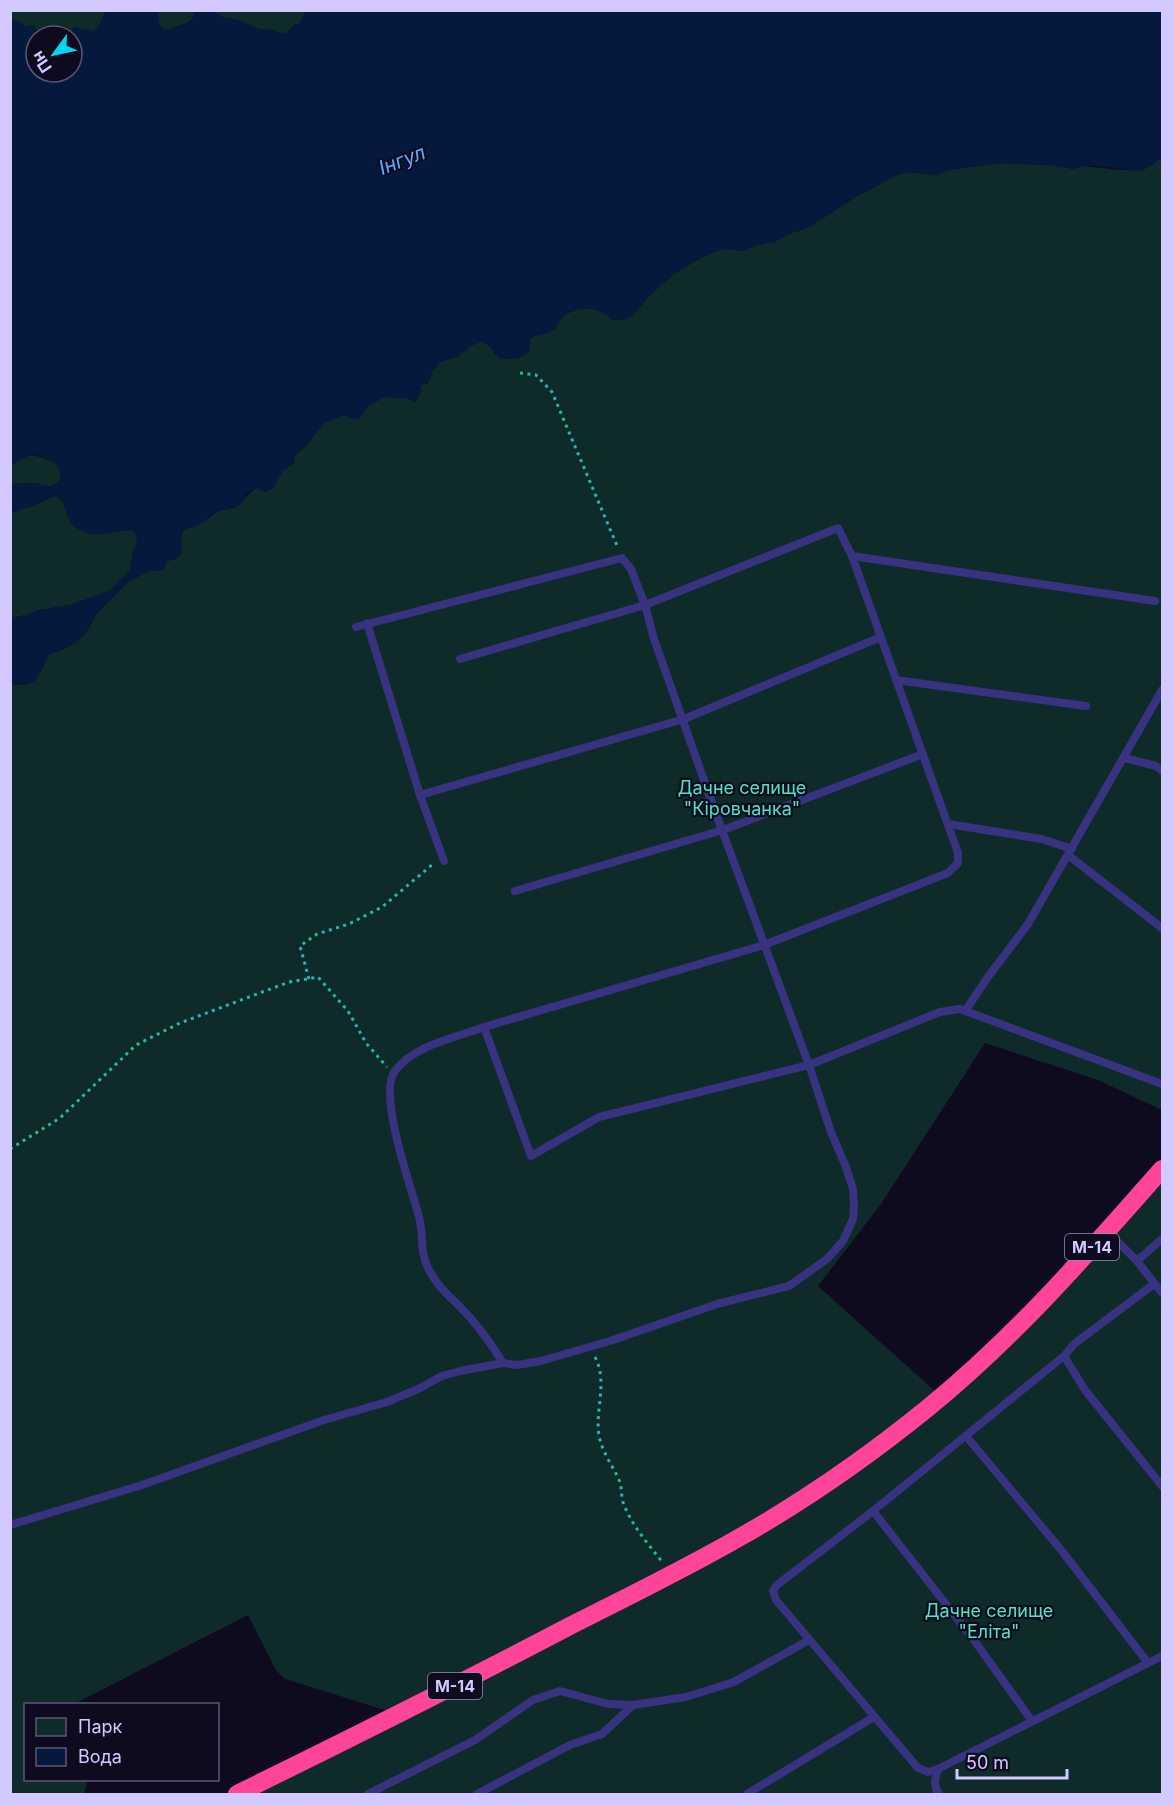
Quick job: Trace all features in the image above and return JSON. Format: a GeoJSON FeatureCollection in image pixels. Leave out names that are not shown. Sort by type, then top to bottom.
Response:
{"type":"FeatureCollection","features":[{"type":"Feature","properties":{"kind":"highway","name":"М-14"},"geometry":{"type":"LineString","coordinates":[[237,1794],[386,1721],[671,1575],[785,1510],[903,1428],[990,1353],[1107,1231],[1162,1169]]}},
{"type":"Feature","properties":{"kind":"lane"},"geometry":{"type":"LineString","coordinates":[[460,659],[645,605],[838,528],[852,556],[958,853],[958,863],[948,873],[764,945],[484,1027],[416,1053],[393,1073],[389,1093],[396,1137],[420,1220],[420,1238],[424,1258],[442,1291],[464,1311],[503,1363]]}},
{"type":"Feature","properties":{"kind":"lane"},"geometry":{"type":"LineString","coordinates":[[852,556],[1155,601]]}},
{"type":"Feature","properties":{"kind":"lane"},"geometry":{"type":"LineString","coordinates":[[10,1525],[142,1485],[324,1420],[400,1397],[442,1376],[503,1363],[526,1364],[591,1346],[717,1304],[789,1286],[827,1259],[843,1241],[853,1219],[853,1189],[654,639],[632,568],[622,558],[356,627]]}},
{"type":"Feature","properties":{"kind":"lane"},"geometry":{"type":"LineString","coordinates":[[367,623],[420,795],[443,859]]}},
{"type":"Feature","properties":{"kind":"lane"},"geometry":{"type":"LineString","coordinates":[[420,795],[684,719],[881,637]]}},
{"type":"Feature","properties":{"kind":"lane"},"geometry":{"type":"LineString","coordinates":[[897,680],[1086,706]]}},
{"type":"Feature","properties":{"kind":"lane"},"geometry":{"type":"LineString","coordinates":[[965,1011],[1028,924],[1162,690]]}},
{"type":"Feature","properties":{"kind":"lane"},"geometry":{"type":"LineString","coordinates":[[514,891],[723,830],[923,754]]}},
{"type":"Feature","properties":{"kind":"lane"},"geometry":{"type":"LineString","coordinates":[[1125,758],[1156,766],[1162,771]]}},
{"type":"Feature","properties":{"kind":"lane"},"geometry":{"type":"LineString","coordinates":[[948,824],[1042,839],[1070,852],[1162,928]]}},
{"type":"Feature","properties":{"kind":"lane"},"geometry":{"type":"LineString","coordinates":[[484,1027],[531,1156],[598,1117],[809,1065],[940,1012],[960,1009],[1162,1084]]}},
{"type":"Feature","properties":{"kind":"lane"},"geometry":{"type":"LineString","coordinates":[[1107,1231],[1137,1261],[1162,1293]]}},
{"type":"Feature","properties":{"kind":"lane"},"geometry":{"type":"LineString","coordinates":[[1137,1261],[1162,1239]]}},
{"type":"Feature","properties":{"kind":"lane"},"geometry":{"type":"LineString","coordinates":[[1154,1284],[1074,1344],[1064,1356],[873,1511],[777,1585],[773,1591],[776,1600],[874,1717],[918,1768],[928,1772],[1162,1656]]}},
{"type":"Feature","properties":{"kind":"lane"},"geometry":{"type":"LineString","coordinates":[[1064,1356],[1085,1390],[1162,1486]]}},
{"type":"Feature","properties":{"kind":"lane"},"geometry":{"type":"LineString","coordinates":[[966,1436],[1062,1551],[1148,1663]]}},
{"type":"Feature","properties":{"kind":"lane"},"geometry":{"type":"LineString","coordinates":[[873,1511],[971,1636],[1032,1721]]}},
{"type":"Feature","properties":{"kind":"lane"},"geometry":{"type":"LineString","coordinates":[[368,1794],[475,1740],[533,1700],[550,1694],[560,1691],[608,1704],[633,1706],[687,1697],[734,1682],[810,1640]]}},
{"type":"Feature","properties":{"kind":"lane"},"geometry":{"type":"LineString","coordinates":[[477,1794],[570,1745],[602,1734],[633,1706]]}},
{"type":"Feature","properties":{"kind":"lane"},"geometry":{"type":"LineString","coordinates":[[747,1794],[874,1717]]}},
{"type":"Feature","properties":{"kind":"lane"},"geometry":{"type":"LineString","coordinates":[[938,1769],[935,1789],[939,1794]]}},
{"type":"Feature","properties":{"kind":"path"},"geometry":{"type":"LineString","coordinates":[[520,373],[536,375],[552,392],[622,558]]}},
{"type":"Feature","properties":{"kind":"path"},"geometry":{"type":"LineString","coordinates":[[309,979],[300,946],[317,934],[349,924],[382,907],[443,859]]}},
{"type":"Feature","properties":{"kind":"path"},"geometry":{"type":"LineString","coordinates":[[10,1149],[60,1118],[136,1045],[180,1023],[289,982],[318,977],[348,1011],[366,1043],[393,1073]]}},
{"type":"Feature","properties":{"kind":"path"},"geometry":{"type":"LineString","coordinates":[[591,1346],[601,1374],[598,1411],[600,1440],[620,1484],[623,1504],[638,1530],[671,1575]]}},
{"type":"Feature","properties":{"kind":"green space"},"geometry":{"type":"Polygon","coordinates":[[[11,11],[105,11],[100,24],[94,31],[84,30],[84,24],[24,24],[24,26],[11,19],[11,11]]]}},
{"type":"Feature","properties":{"kind":"green space"},"geometry":{"type":"Polygon","coordinates":[[[158,11],[194,11],[194,17],[180,27],[162,29],[157,22],[158,11]]]}},
{"type":"Feature","properties":{"kind":"green space"},"geometry":{"type":"Polygon","coordinates":[[[212,11],[307,11],[299,24],[294,25],[283,34],[259,29],[238,20],[222,17],[212,11]]]}},
{"type":"Feature","properties":{"kind":"green space","name":"Дачне селище \"Кіровчанка\""},"geometry":{"type":"Polygon","coordinates":[[[1162,157],[1162,1110],[1098,1080],[985,1043],[881,1204],[818,1286],[936,1392],[820,1479],[736,1531],[388,1711],[285,1679],[276,1670],[248,1615],[76,1703],[24,1703],[24,1781],[86,1781],[87,1784],[84,1794],[11,1794],[10,684],[19,685],[32,682],[40,673],[49,654],[64,649],[85,634],[97,613],[129,581],[151,570],[158,571],[164,568],[167,561],[176,559],[183,530],[204,521],[219,511],[236,507],[255,488],[270,490],[273,488],[282,471],[294,463],[295,455],[304,448],[324,423],[344,415],[361,415],[368,406],[384,397],[428,383],[432,371],[440,362],[450,359],[476,343],[483,342],[490,346],[496,355],[529,342],[533,336],[553,330],[563,317],[575,310],[596,309],[613,320],[626,319],[632,316],[651,294],[675,273],[701,258],[715,251],[727,249],[743,251],[776,241],[809,227],[859,195],[899,174],[910,172],[938,175],[947,170],[998,163],[1051,165],[1073,169],[1083,166],[1143,170],[1162,157]]]}},
{"type":"Feature","properties":{"kind":"green space"},"geometry":{"type":"Polygon","coordinates":[[[27,456],[39,456],[54,463],[58,467],[61,478],[57,484],[49,487],[35,483],[11,484],[10,466],[27,456]]]}},
{"type":"Feature","properties":{"kind":"green space"},"geometry":{"type":"Polygon","coordinates":[[[53,496],[61,499],[70,519],[92,534],[134,531],[138,540],[130,569],[121,583],[100,597],[11,618],[11,514],[53,496]]]}},
{"type":"Feature","properties":{"kind":"green space","name":"Дачне селище \"Еліта\""},"geometry":{"type":"Polygon","coordinates":[[[1162,1179],[1162,1794],[256,1794],[675,1583],[743,1545],[906,1435],[1162,1179]]]}},
{"type":"Feature","properties":{"kind":"water","name":"Інгул"},"geometry":{"type":"Polygon","coordinates":[[[307,10],[1162,11],[1162,157],[1151,166],[1137,171],[1099,166],[1083,166],[1073,169],[1051,165],[998,163],[947,170],[938,175],[910,172],[899,174],[859,195],[809,227],[776,241],[743,251],[727,249],[716,251],[701,258],[675,273],[651,294],[632,316],[626,319],[613,320],[594,310],[574,311],[561,319],[551,332],[530,338],[530,350],[516,359],[499,358],[490,346],[483,342],[476,343],[457,357],[440,362],[432,371],[430,381],[421,385],[422,391],[415,402],[384,397],[368,406],[360,418],[355,420],[344,415],[324,423],[304,448],[295,455],[294,463],[283,471],[273,488],[265,492],[255,488],[246,494],[242,504],[219,511],[210,515],[199,525],[183,530],[180,556],[167,561],[160,571],[151,570],[129,581],[97,613],[85,634],[76,643],[49,654],[36,680],[31,683],[11,684],[11,618],[69,605],[109,591],[130,570],[137,540],[132,530],[98,534],[75,527],[69,520],[60,497],[52,497],[11,514],[11,484],[35,483],[53,487],[61,478],[58,468],[45,457],[28,456],[11,466],[11,19],[24,26],[24,84],[84,84],[84,29],[94,31],[100,24],[105,11],[158,11],[159,25],[168,30],[189,22],[193,18],[194,11],[212,11],[222,17],[238,20],[259,29],[274,30],[283,34],[294,25],[299,24],[307,10]]]}}]}
